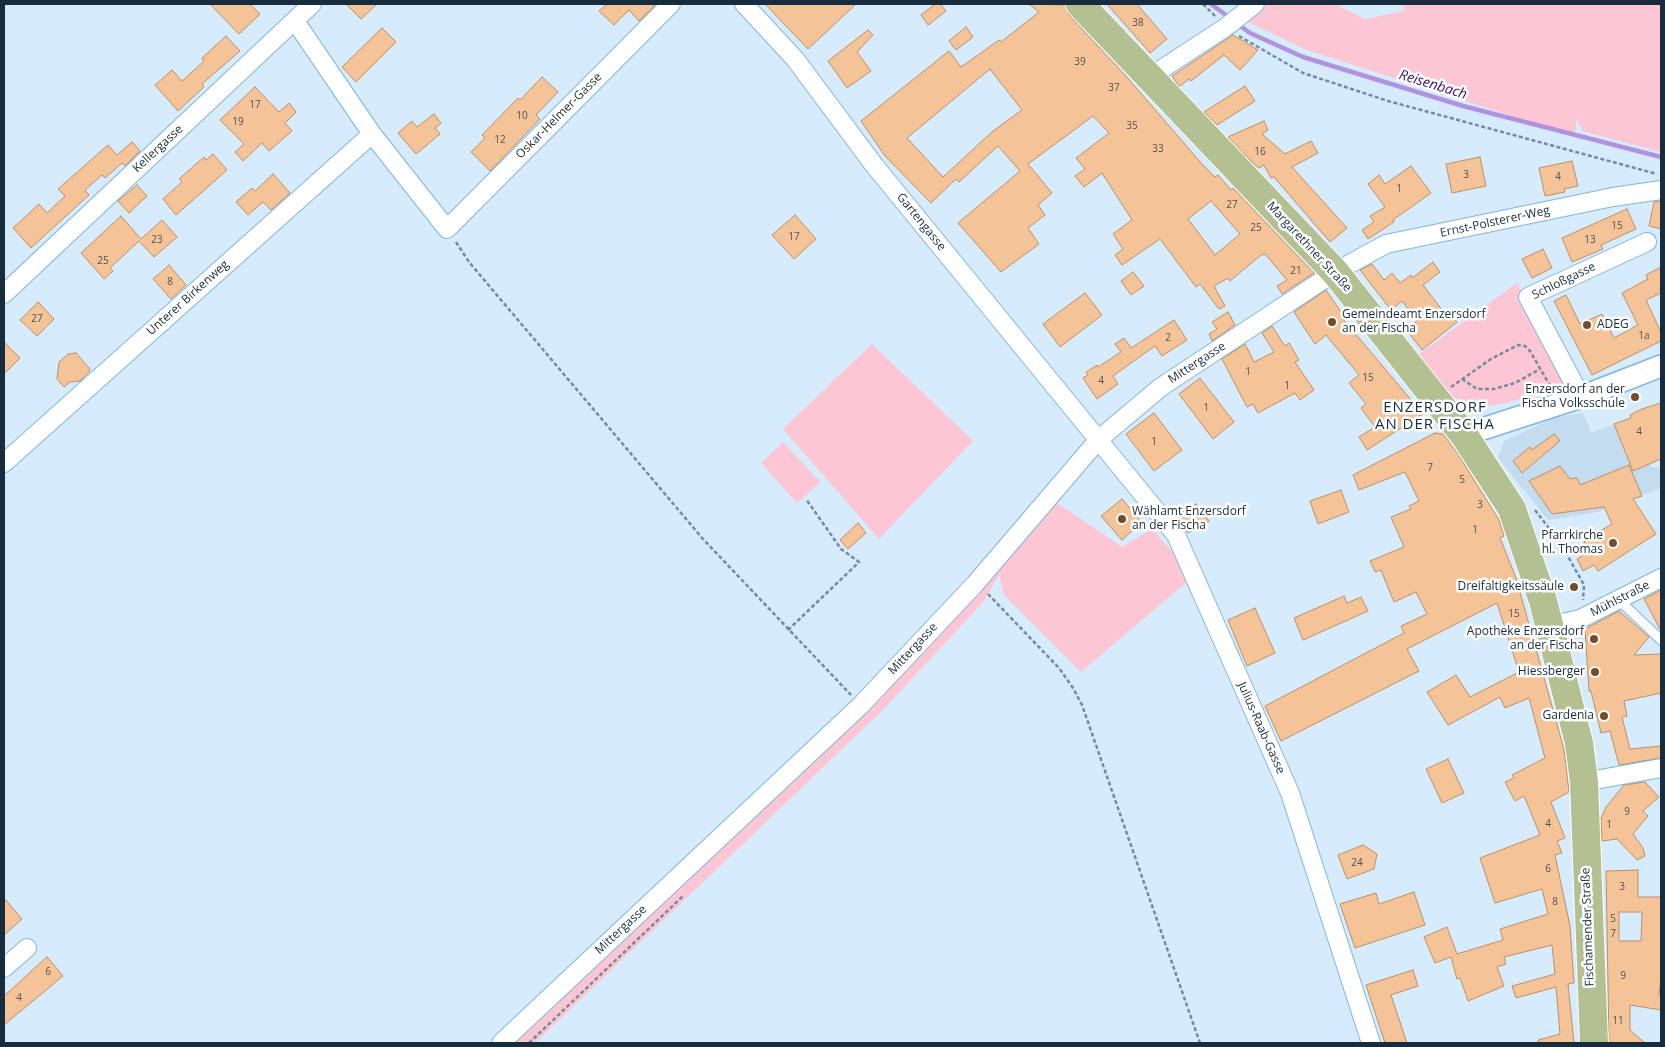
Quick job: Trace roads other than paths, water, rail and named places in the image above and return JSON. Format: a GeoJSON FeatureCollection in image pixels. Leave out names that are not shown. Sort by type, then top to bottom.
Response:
{"type":"FeatureCollection","features":[{"type":"Feature","properties":{"kind":"main road","name":"Margarethner Straße"},"geometry":{"type":"LineString","coordinates":[[1080,4],[1148,78],[1334,272],[1464,435],[1512,510],[1524,539],[1549,626]]}},
{"type":"Feature","properties":{"kind":"main road","name":"Fischamender Straße"},"geometry":{"type":"LineString","coordinates":[[1549,626],[1579,743],[1584,782],[1594,1043]]}},
{"type":"Feature","properties":{"kind":"street","name":"Kellergasse"},"geometry":{"type":"LineString","coordinates":[[4,294],[312,4]]}},
{"type":"Feature","properties":{"kind":"street","name":"Oskar-Helmer-Gasse"},"geometry":{"type":"LineString","coordinates":[[372,134],[447,229],[671,4]]}},
{"type":"Feature","properties":{"kind":"street","name":"Gartengasse"},"geometry":{"type":"LineString","coordinates":[[744,4],[795,59],[874,165],[1099,439]]}},
{"type":"Feature","properties":{"kind":"street"},"geometry":{"type":"LineString","coordinates":[[1148,78],[1226,27],[1255,4]]}},
{"type":"Feature","properties":{"kind":"street"},"geometry":{"type":"LineString","coordinates":[[295,21],[372,134]]}},
{"type":"Feature","properties":{"kind":"street","name":"Unterer Birkenweg"},"geometry":{"type":"LineString","coordinates":[[4,463],[372,134]]}},
{"type":"Feature","properties":{"kind":"street","name":"Ernst-Polsterer-Weg"},"geometry":{"type":"LineString","coordinates":[[1334,272],[1386,244],[1661,190]]}},
{"type":"Feature","properties":{"kind":"street","name":"Schloßgasse"},"geometry":{"type":"LineString","coordinates":[[1580,397],[1528,298],[1647,242]]}},
{"type":"Feature","properties":{"kind":"street","name":"Mittergasse"},"geometry":{"type":"LineString","coordinates":[[501,1043],[861,705],[975,584],[1099,439],[1160,387],[1334,272]]}},
{"type":"Feature","properties":{"kind":"street"},"geometry":{"type":"LineString","coordinates":[[1464,435],[1580,397],[1661,366]]}},
{"type":"Feature","properties":{"kind":"street","name":"Julius-Raab-Gasse"},"geometry":{"type":"LineString","coordinates":[[1099,439],[1176,535],[1290,793],[1371,1043]]}},
{"type":"Feature","properties":{"kind":"street","name":"Mühlstraße"},"geometry":{"type":"LineString","coordinates":[[1549,626],[1580,619],[1661,578]]}},
{"type":"Feature","properties":{"kind":"street"},"geometry":{"type":"LineString","coordinates":[[1584,782],[1661,768]]}},
{"type":"Feature","properties":{"kind":"street"},"geometry":{"type":"LineString","coordinates":[[4,968],[28,948]]}},
{"type":"Feature","properties":{"kind":"lane"},"geometry":{"type":"LineString","coordinates":[[1619,600],[1661,640]]}},
{"type":"Feature","properties":{"kind":"waterway","name":"Reisenbach"},"geometry":{"type":"LineString","coordinates":[[1211,4],[1230,18]]}},
{"type":"Feature","properties":{"kind":"waterway","name":"Reisenbach"},"geometry":{"type":"LineString","coordinates":[[1236,23],[1250,33],[1303,57],[1463,106],[1661,157]]}},
{"type":"Feature","properties":{"kind":"place","name":"Gemeindeamt Enzersdorf an der Fischa"},"geometry":{"type":"Point","coordinates":[1332,322]}},
{"type":"Feature","properties":{"kind":"place","name":"ADEG"},"geometry":{"type":"Point","coordinates":[1587,325]}},
{"type":"Feature","properties":{"kind":"place","name":"Enzersdorf an der Fischa Volksschule"},"geometry":{"type":"Point","coordinates":[1635,397]}},
{"type":"Feature","properties":{"kind":"place","name":"Wählamt Enzersdorf an der Fischa"},"geometry":{"type":"Point","coordinates":[1122,519]}},
{"type":"Feature","properties":{"kind":"place","name":"Pfarrkirche hl. Thomas"},"geometry":{"type":"Point","coordinates":[1613,543]}},
{"type":"Feature","properties":{"kind":"place","name":"Dreifaltigkeitssäule"},"geometry":{"type":"Point","coordinates":[1574,587]}},
{"type":"Feature","properties":{"kind":"place","name":"Apotheke Enzersdorf an der Fischa"},"geometry":{"type":"Point","coordinates":[1594,639]}},
{"type":"Feature","properties":{"kind":"place","name":"Hiessberger"},"geometry":{"type":"Point","coordinates":[1595,672]}},
{"type":"Feature","properties":{"kind":"place","name":"Gardenia"},"geometry":{"type":"Point","coordinates":[1604,716]}},
{"type":"Feature","properties":{"kind":"district","name":"ENZERSDORF AN DER FISCHA"},"geometry":{"type":"Point","coordinates":[1435,416]}}]}
